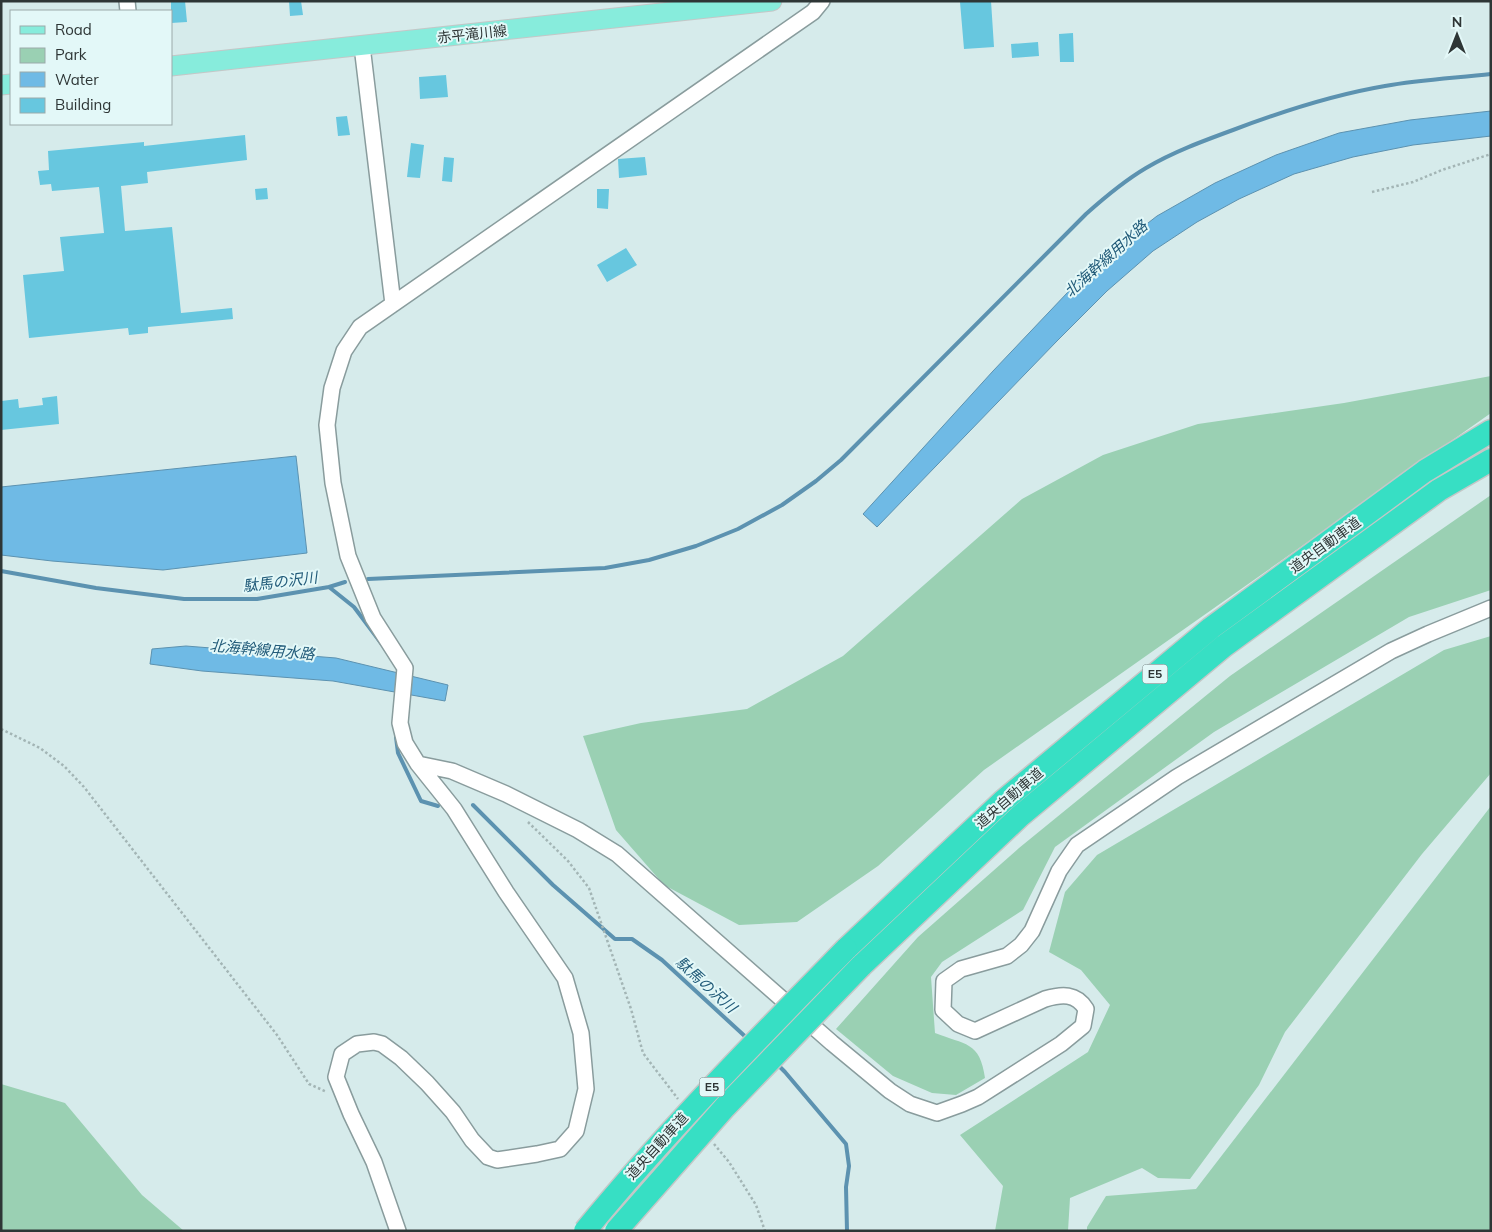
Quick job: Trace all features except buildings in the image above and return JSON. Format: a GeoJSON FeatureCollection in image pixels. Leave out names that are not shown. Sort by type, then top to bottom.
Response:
{"type":"FeatureCollection","features":[{"type":"Feature","properties":{"kind":"highway","name":"道央自動車道"},"geometry":{"type":"LineString","coordinates":[[585,1231],[631,1175],[709,1090],[846,949],[1003,801],[1210,628],[1425,471],[1491,431]]}},
{"type":"Feature","properties":{"kind":"highway","name":"道央自動車道"},"geometry":{"type":"LineString","coordinates":[[616,1231],[725,1107],[861,966],[1020,816],[1224,646],[1439,490],[1491,460]]}},
{"type":"Feature","properties":{"kind":"main road","name":"赤平滝川線"},"geometry":{"type":"LineString","coordinates":[[172,66],[772,1]]}},
{"type":"Feature","properties":{"kind":"street"},"geometry":{"type":"LineString","coordinates":[[398,1231],[374,1162],[336,1076],[342,1054],[357,1044],[374,1042],[382,1044],[401,1058],[427,1083],[453,1112],[472,1140],[488,1157],[497,1160],[560,1149],[576,1131],[586,1089],[582,1033],[565,978],[506,892],[454,809],[418,764],[405,743],[400,724],[405,668],[373,618],[348,556],[333,483],[327,425],[332,388],[344,351],[360,327],[813,12],[822,1]]}},
{"type":"Feature","properties":{"kind":"street"},"geometry":{"type":"LineString","coordinates":[[362,46],[393,304]]}},
{"type":"Feature","properties":{"kind":"street"},"geometry":{"type":"LineString","coordinates":[[418,764],[452,771],[506,794],[578,830],[617,854],[824,1036],[890,1091],[910,1104],[937,1113],[978,1097],[1061,1044],[1084,1026],[1086,1009],[1080,1000],[1070,996],[1045,999],[975,1031],[958,1024],[943,1010],[944,981],[961,969],[1007,956],[1021,946],[1032,931],[1058,870],[1077,845],[1177,777],[1391,651],[1491,608]]}},
{"type":"Feature","properties":{"kind":"path"},"geometry":{"type":"LineString","coordinates":[[1372,192],[1413,182],[1491,154]]}},
{"type":"Feature","properties":{"kind":"path"},"geometry":{"type":"LineString","coordinates":[[1,729],[40,748],[64,766],[84,787],[277,1035],[309,1084],[345,1100]]}},
{"type":"Feature","properties":{"kind":"path"},"geometry":{"type":"LineString","coordinates":[[523,817],[568,861],[589,888],[631,1009],[643,1053],[681,1102]]}},
{"type":"Feature","properties":{"kind":"path"},"geometry":{"type":"LineString","coordinates":[[711,1140],[729,1162],[756,1205],[765,1231]]}},
{"type":"Feature","properties":{"kind":"green space"},"geometry":{"type":"Polygon","coordinates":[[[1491,376],[1491,413],[984,770],[878,866],[797,922],[739,925],[664,885],[616,830],[583,736],[641,723],[747,709],[843,656],[1022,499],[1103,455],[1198,424],[1344,403],[1491,376]]]}},
{"type":"Feature","properties":{"kind":"green space"},"geometry":{"type":"Polygon","coordinates":[[[1491,495],[1491,590],[1409,617],[1214,732],[1055,847],[1023,910],[942,962],[931,977],[935,1033],[963,1043],[975,1051],[983,1066],[985,1078],[956,1095],[932,1093],[893,1076],[836,1029],[918,937],[1019,848],[1230,676],[1491,495]]]}},
{"type":"Feature","properties":{"kind":"green space"},"geometry":{"type":"Polygon","coordinates":[[[1491,636],[1491,773],[1422,854],[1285,1032],[1259,1085],[1190,1179],[1158,1178],[1142,1168],[1070,1198],[1068,1231],[995,1231],[1003,1186],[960,1135],[1088,1052],[1110,1005],[1081,970],[1049,952],[1065,892],[1097,855],[1444,650],[1491,636]]]}},
{"type":"Feature","properties":{"kind":"green space"},"geometry":{"type":"Polygon","coordinates":[[[1491,806],[1491,1231],[1087,1231],[1087,1227],[1106,1196],[1196,1189],[1491,806]]]}},
{"type":"Feature","properties":{"kind":"green space"},"geometry":{"type":"Polygon","coordinates":[[[1,1084],[65,1103],[142,1195],[184,1231],[1,1231],[1,1084]]]}},
{"type":"Feature","properties":{"kind":"water","name":"北海幹線用水路"},"geometry":{"type":"Polygon","coordinates":[[[1491,111],[1491,136],[1413,145],[1353,157],[1294,174],[1239,199],[1197,222],[1153,251],[1107,291],[877,527],[863,514],[993,371],[1068,292],[1108,254],[1157,216],[1215,183],[1276,155],[1339,133],[1410,120],[1491,111]]]}},
{"type":"Feature","properties":{"kind":"water"},"geometry":{"type":"Polygon","coordinates":[[[296,456],[307,553],[163,570],[1,555],[1,487],[296,456]]]}},
{"type":"Feature","properties":{"kind":"water"},"geometry":{"type":"Polygon","coordinates":[[[186,646],[336,658],[448,685],[445,701],[333,681],[202,671],[150,664],[152,649],[186,646]]]}},
{"type":"Feature","properties":{"kind":"waterway"},"geometry":{"type":"LineString","coordinates":[[368,579],[605,568],[649,560],[696,546],[738,529],[782,505],[816,481],[841,460],[1086,214],[1130,178],[1146,168],[1177,152],[1211,138],[1308,104],[1398,84],[1491,74]]}},
{"type":"Feature","properties":{"kind":"waterway","name":"駄馬の沢川"},"geometry":{"type":"LineString","coordinates":[[1,571],[96,588],[184,599],[257,599],[329,587],[354,607],[381,643]]}},
{"type":"Feature","properties":{"kind":"waterway"},"geometry":{"type":"LineString","coordinates":[[329,587],[345,582]]}},
{"type":"Feature","properties":{"kind":"waterway","name":"駄馬の沢川"},"geometry":{"type":"LineString","coordinates":[[396,737],[398,753],[421,801],[438,806]]}},
{"type":"Feature","properties":{"kind":"waterway","name":"駄馬の沢川"},"geometry":{"type":"LineString","coordinates":[[473,805],[553,885],[615,939],[632,939],[662,960],[749,1040]]}},
{"type":"Feature","properties":{"kind":"waterway","name":"駄馬の沢川"},"geometry":{"type":"LineString","coordinates":[[777,1064],[846,1144],[849,1166],[846,1187],[847,1231]]}}]}
